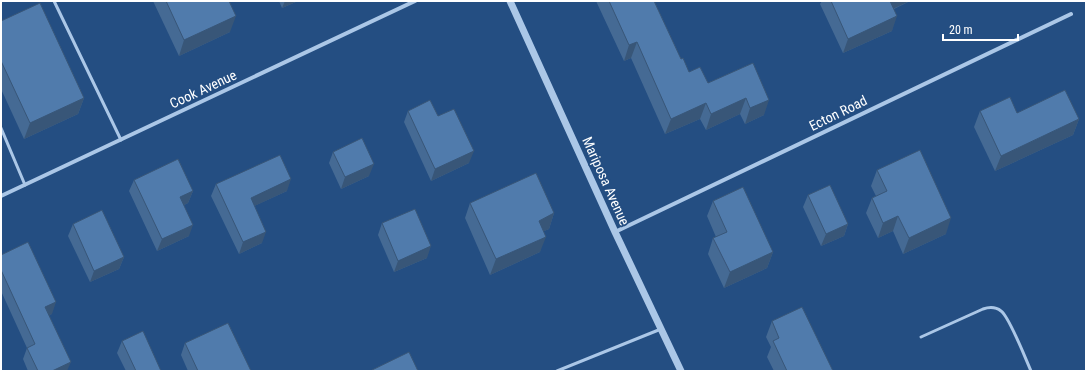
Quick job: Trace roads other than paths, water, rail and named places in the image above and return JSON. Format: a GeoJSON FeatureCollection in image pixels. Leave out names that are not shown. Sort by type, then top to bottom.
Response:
{"type":"FeatureCollection","features":[{"type":"Feature","properties":{"kind":"street","name":"Cook Avenue"},"geometry":{"type":"LineString","coordinates":[[1,196],[415,1]]}},
{"type":"Feature","properties":{"kind":"street","name":"Mariposa Avenue"},"geometry":{"type":"LineString","coordinates":[[510,1],[615,232],[681,371]]}},
{"type":"Feature","properties":{"kind":"street","name":"Ecton Road"},"geometry":{"type":"LineString","coordinates":[[615,232],[1071,14]]}},
{"type":"Feature","properties":{"kind":"lane"},"geometry":{"type":"LineString","coordinates":[[54,1],[121,140]]}},
{"type":"Feature","properties":{"kind":"lane"},"geometry":{"type":"LineString","coordinates":[[1,128],[26,185]]}},
{"type":"Feature","properties":{"kind":"lane"},"geometry":{"type":"LineString","coordinates":[[921,337],[983,308],[992,307],[1004,313],[1031,371]]}},
{"type":"Feature","properties":{"kind":"lane"},"geometry":{"type":"LineString","coordinates":[[557,371],[661,328]]}}]}
